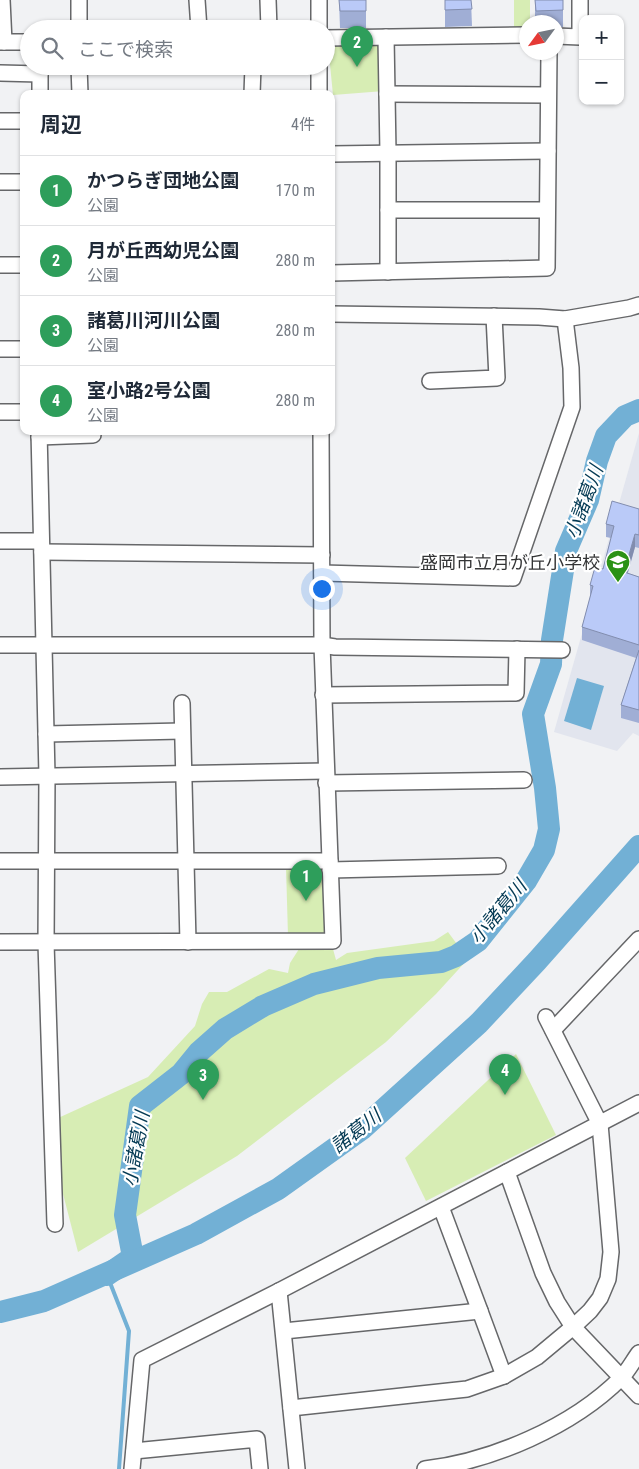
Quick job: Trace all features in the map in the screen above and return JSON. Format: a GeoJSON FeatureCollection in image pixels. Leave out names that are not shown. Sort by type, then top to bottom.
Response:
{"type":"FeatureCollection","features":[{"type":"Feature","properties":{"kind":"street"},"geometry":{"type":"LineString","coordinates":[[2,0],[2,42],[20,42]]}},
{"type":"Feature","properties":{"kind":"street"},"geometry":{"type":"LineString","coordinates":[[79,0],[79,20]]}},
{"type":"Feature","properties":{"kind":"street"},"geometry":{"type":"LineString","coordinates":[[197,0],[198,20]]}},
{"type":"Feature","properties":{"kind":"street"},"geometry":{"type":"LineString","coordinates":[[268,0],[268,20]]}},
{"type":"Feature","properties":{"kind":"street"},"geometry":{"type":"LineString","coordinates":[[319,0],[319,20]]}},
{"type":"Feature","properties":{"kind":"street"},"geometry":{"type":"LineString","coordinates":[[564,36],[580,37],[580,0]]}},
{"type":"Feature","properties":{"kind":"street"},"geometry":{"type":"LineString","coordinates":[[335,38],[519,35]]}},
{"type":"Feature","properties":{"kind":"street"},"geometry":{"type":"LineString","coordinates":[[386,37],[388,272]]}},
{"type":"Feature","properties":{"kind":"street"},"geometry":{"type":"LineString","coordinates":[[335,273],[547,268],[549,60]]}},
{"type":"Feature","properties":{"kind":"street"},"geometry":{"type":"LineString","coordinates":[[0,74],[20,72]]}},
{"type":"Feature","properties":{"kind":"street"},"geometry":{"type":"LineString","coordinates":[[40,75],[40,90]]}},
{"type":"Feature","properties":{"kind":"street"},"geometry":{"type":"LineString","coordinates":[[79,75],[80,90]]}},
{"type":"Feature","properties":{"kind":"street"},"geometry":{"type":"LineString","coordinates":[[252,90],[253,75]]}},
{"type":"Feature","properties":{"kind":"street"},"geometry":{"type":"LineString","coordinates":[[319,75],[319,90]]}},
{"type":"Feature","properties":{"kind":"street"},"geometry":{"type":"LineString","coordinates":[[387,94],[548,95]]}},
{"type":"Feature","properties":{"kind":"street"},"geometry":{"type":"LineString","coordinates":[[0,121],[20,122]]}},
{"type":"Feature","properties":{"kind":"street"},"geometry":{"type":"LineString","coordinates":[[335,154],[548,151]]}},
{"type":"Feature","properties":{"kind":"street"},"geometry":{"type":"LineString","coordinates":[[0,182],[20,182]]}},
{"type":"Feature","properties":{"kind":"street"},"geometry":{"type":"LineString","coordinates":[[388,210],[547,210]]}},
{"type":"Feature","properties":{"kind":"street"},"geometry":{"type":"LineString","coordinates":[[0,266],[20,265]]}},
{"type":"Feature","properties":{"kind":"street"},"geometry":{"type":"LineString","coordinates":[[335,314],[565,319],[639,305]]}},
{"type":"Feature","properties":{"kind":"street"},"geometry":{"type":"LineString","coordinates":[[430,381],[497,378],[494,316]]}},
{"type":"Feature","properties":{"kind":"street"},"geometry":{"type":"LineString","coordinates":[[322,573],[513,578],[572,407],[571,368],[565,319]]}},
{"type":"Feature","properties":{"kind":"street"},"geometry":{"type":"LineString","coordinates":[[0,349],[20,348]]}},
{"type":"Feature","properties":{"kind":"street"},"geometry":{"type":"LineString","coordinates":[[0,412],[20,412]]}},
{"type":"Feature","properties":{"kind":"street"},"geometry":{"type":"LineString","coordinates":[[39,435],[47,776],[46,943],[55,1224]]}},
{"type":"Feature","properties":{"kind":"street"},"geometry":{"type":"LineString","coordinates":[[0,942],[333,941],[322,645],[321,435]]}},
{"type":"Feature","properties":{"kind":"street"},"geometry":{"type":"LineString","coordinates":[[0,541],[41,546],[322,555]]}},
{"type":"Feature","properties":{"kind":"street"},"geometry":{"type":"LineString","coordinates":[[0,644],[322,645],[335,648],[555,650]]}},
{"type":"Feature","properties":{"kind":"street"},"geometry":{"type":"LineString","coordinates":[[324,695],[516,693],[517,649]]}},
{"type":"Feature","properties":{"kind":"street"},"geometry":{"type":"LineString","coordinates":[[182,703],[188,942]]}},
{"type":"Feature","properties":{"kind":"street"},"geometry":{"type":"LineString","coordinates":[[46,734],[182,731]]}},
{"type":"Feature","properties":{"kind":"street"},"geometry":{"type":"LineString","coordinates":[[0,777],[183,774],[524,780]]}},
{"type":"Feature","properties":{"kind":"street"},"geometry":{"type":"LineString","coordinates":[[0,861],[185,861],[330,866],[498,866]]}},
{"type":"Feature","properties":{"kind":"street"},"geometry":{"type":"LineString","coordinates":[[291,1408],[467,1389],[504,1376],[537,1357],[573,1327],[590,1311],[600,1298],[608,1279],[611,1252],[600,1124],[550,1024],[639,939]]}},
{"type":"Feature","properties":{"kind":"street"},"geometry":{"type":"LineString","coordinates":[[132,1469],[142,1360],[279,1292],[639,1103]]}},
{"type":"Feature","properties":{"kind":"street"},"geometry":{"type":"LineString","coordinates":[[507,1172],[543,1273],[557,1302],[573,1327],[639,1396]]}},
{"type":"Feature","properties":{"kind":"street"},"geometry":{"type":"LineString","coordinates":[[441,1207],[504,1376]]}},
{"type":"Feature","properties":{"kind":"street"},"geometry":{"type":"LineString","coordinates":[[279,1292],[297,1469]]}},
{"type":"Feature","properties":{"kind":"street"},"geometry":{"type":"LineString","coordinates":[[284,1331],[480,1311]]}},
{"type":"Feature","properties":{"kind":"street"},"geometry":{"type":"LineString","coordinates":[[425,1469],[486,1457],[529,1439],[582,1410],[621,1378],[639,1353]]}},
{"type":"Feature","properties":{"kind":"street"},"geometry":{"type":"LineString","coordinates":[[134,1451],[257,1439],[260,1469]]}},
{"type":"Feature","properties":{"kind":"shaded area","name":"盛岡市立月が丘小学校"},"geometry":{"type":"Polygon","coordinates":[[[639,433],[639,736],[633,733],[617,751],[554,732],[639,433]]]}},
{"type":"Feature","properties":{"kind":"green space"},"geometry":{"type":"Polygon","coordinates":[[[514,0],[530,0],[530,15],[519,15],[519,27],[514,27],[514,0]]]}},
{"type":"Feature","properties":{"kind":"green space"},"geometry":{"type":"Polygon","coordinates":[[[382,41],[384,91],[335,95],[331,75],[335,75],[335,44],[382,41]]]}},
{"type":"Feature","properties":{"kind":"green space"},"geometry":{"type":"Polygon","coordinates":[[[323,866],[325,936],[288,936],[286,867],[323,866]]]}},
{"type":"Feature","properties":{"kind":"green space"},"geometry":{"type":"Polygon","coordinates":[[[448,932],[468,959],[436,994],[386,1042],[237,1156],[78,1252],[45,1124],[148,1077],[195,1026],[202,1004],[209,992],[227,992],[269,969],[288,973],[290,963],[299,949],[333,949],[336,960],[347,953],[434,941],[448,932]]]}},
{"type":"Feature","properties":{"kind":"green space"},"geometry":{"type":"Polygon","coordinates":[[[516,1054],[556,1135],[426,1201],[405,1158],[516,1054]]]}},
{"type":"Feature","properties":{"kind":"water"},"geometry":{"type":"Polygon","coordinates":[[[577,678],[604,686],[591,730],[564,721],[577,678]]]}},
{"type":"Feature","properties":{"kind":"building"},"geometry":{"type":"Polygon","coordinates":[[[339,0],[366,0],[366,11],[340,11],[339,0]]]}},
{"type":"Feature","properties":{"kind":"building"},"geometry":{"type":"Polygon","coordinates":[[[445,0],[471,0],[472,9],[445,10],[445,0]]]}},
{"type":"Feature","properties":{"kind":"building"},"geometry":{"type":"Polygon","coordinates":[[[535,0],[563,0],[563,10],[536,11],[535,0]]]}},
{"type":"Feature","properties":{"kind":"building"},"geometry":{"type":"Polygon","coordinates":[[[612,501],[639,509],[639,535],[635,534],[624,572],[639,577],[639,645],[582,627],[593,586],[590,585],[595,567],[603,569],[614,526],[606,524],[612,501]]]}},
{"type":"Feature","properties":{"kind":"building"},"geometry":{"type":"Polygon","coordinates":[[[639,650],[639,710],[621,705],[639,650]]]}},
{"type":"Feature","properties":{"kind":"waterway","name":"小諸葛川"},"geometry":{"type":"LineString","coordinates":[[107,1275],[133,1257],[125,1215],[140,1106],[181,1074],[199,1052],[225,1029],[263,1006],[314,984],[378,968],[441,962],[456,956],[478,941],[526,881],[544,850],[549,829],[545,788],[533,714],[551,664],[552,640],[566,551],[588,500],[597,461],[606,436],[625,416],[639,410]]}},
{"type":"Feature","properties":{"kind":"waterway","name":"諸葛川"},"geometry":{"type":"LineString","coordinates":[[0,1312],[44,1301],[196,1234],[278,1189],[362,1129],[479,1023],[639,846]]}},
{"type":"Feature","properties":{"kind":"waterway"},"geometry":{"type":"LineString","coordinates":[[107,1275],[129,1331],[119,1469]]}},
{"type":"Feature","properties":{"kind":"place","name":"月が丘西幼児公園"},"geometry":{"type":"Point","coordinates":[357,67]}},
{"type":"Feature","properties":{"kind":"place","name":"盛岡市立月が丘小学校"},"geometry":{"type":"Point","coordinates":[618,583]}},
{"type":"Feature","properties":{"kind":"place","name":"かつらぎ団地公園"},"geometry":{"type":"Point","coordinates":[306,901]}},
{"type":"Feature","properties":{"kind":"place","name":"室小路2号公園"},"geometry":{"type":"Point","coordinates":[505,1095]}},
{"type":"Feature","properties":{"kind":"place","name":"諸葛川河川公園"},"geometry":{"type":"Point","coordinates":[203,1100]}}]}
